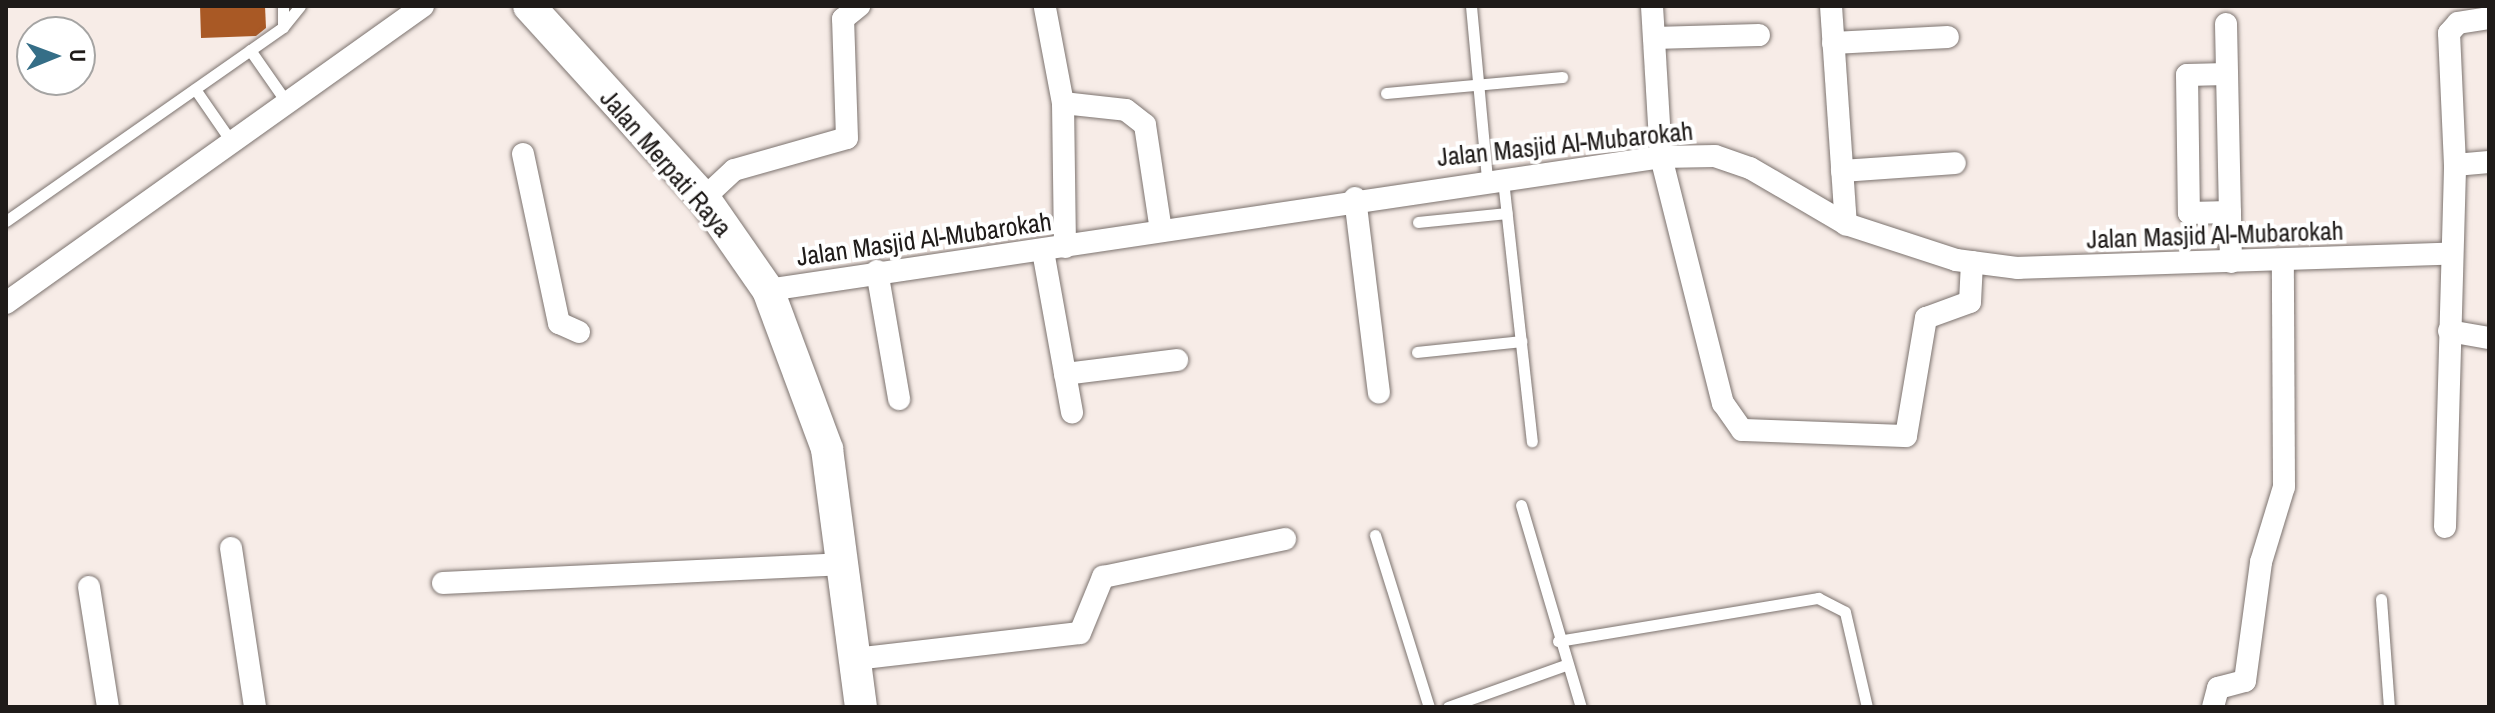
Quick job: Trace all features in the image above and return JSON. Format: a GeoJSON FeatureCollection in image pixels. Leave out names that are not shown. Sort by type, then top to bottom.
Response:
{"type":"FeatureCollection","features":[{"type":"Feature","properties":{"kind":"main road","name":"Jalan Merpati Raya"},"geometry":{"type":"LineString","coordinates":[[529,6],[704,198],[768,290],[827,449],[846,564],[861,707]]}},
{"type":"Feature","properties":{"kind":"street"},"geometry":{"type":"LineString","coordinates":[[6,303],[289,106],[423,6]]}},
{"type":"Feature","properties":{"kind":"street"},"geometry":{"type":"LineString","coordinates":[[704,198],[734,170],[847,138],[843,19],[859,6]]}},
{"type":"Feature","properties":{"kind":"street"},"geometry":{"type":"LineString","coordinates":[[1652,6],[1661,157],[1723,403],[1742,430],[1906,436],[1926,318],[1970,302],[1972,262]]}},
{"type":"Feature","properties":{"kind":"street"},"geometry":{"type":"LineString","coordinates":[[1831,6],[1846,224]]}},
{"type":"Feature","properties":{"kind":"street"},"geometry":{"type":"LineString","coordinates":[[1045,8],[1063,103],[1054,249],[1065,374],[1072,412]]}},
{"type":"Feature","properties":{"kind":"street"},"geometry":{"type":"LineString","coordinates":[[2445,527],[2449,254],[2455,165],[2449,33],[2458,23],[2489,18]]}},
{"type":"Feature","properties":{"kind":"street"},"geometry":{"type":"LineString","coordinates":[[2226,24],[2231,262]]}},
{"type":"Feature","properties":{"kind":"street"},"geometry":{"type":"LineString","coordinates":[[1654,38],[1759,35]]}},
{"type":"Feature","properties":{"kind":"street"},"geometry":{"type":"LineString","coordinates":[[1833,43],[1948,37]]}},
{"type":"Feature","properties":{"kind":"street"},"geometry":{"type":"LineString","coordinates":[[2227,74],[2187,75],[2189,213],[2230,212]]}},
{"type":"Feature","properties":{"kind":"street"},"geometry":{"type":"LineString","coordinates":[[1063,103],[1126,110],[1145,125],[1161,231]]}},
{"type":"Feature","properties":{"kind":"street"},"geometry":{"type":"LineString","coordinates":[[523,154],[559,323],[579,332]]}},
{"type":"Feature","properties":{"kind":"street","name":"Jalan Masjid Al-Mubarokah"},"geometry":{"type":"LineString","coordinates":[[768,290],[877,271],[1054,249],[1355,198],[1661,157],[1715,156],[1750,168],[1846,224],[1972,262],[2018,268],[2449,254]]}},
{"type":"Feature","properties":{"kind":"street"},"geometry":{"type":"LineString","coordinates":[[2455,165],[2489,162]]}},
{"type":"Feature","properties":{"kind":"street"},"geometry":{"type":"LineString","coordinates":[[1842,171],[1955,163]]}},
{"type":"Feature","properties":{"kind":"street"},"geometry":{"type":"LineString","coordinates":[[1355,198],[1379,393]]}},
{"type":"Feature","properties":{"kind":"street"},"geometry":{"type":"LineString","coordinates":[[2213,707],[2218,688],[2245,681],[2261,562],[2284,487],[2283,261]]}},
{"type":"Feature","properties":{"kind":"street"},"geometry":{"type":"LineString","coordinates":[[877,271],[899,399]]}},
{"type":"Feature","properties":{"kind":"street"},"geometry":{"type":"LineString","coordinates":[[2449,331],[2489,338]]}},
{"type":"Feature","properties":{"kind":"street"},"geometry":{"type":"LineString","coordinates":[[1065,374],[1177,360]]}},
{"type":"Feature","properties":{"kind":"street"},"geometry":{"type":"LineString","coordinates":[[855,659],[1080,633],[1103,577],[1285,539]]}},
{"type":"Feature","properties":{"kind":"street"},"geometry":{"type":"LineString","coordinates":[[231,548],[255,707]]}},
{"type":"Feature","properties":{"kind":"street"},"geometry":{"type":"LineString","coordinates":[[443,583],[846,564]]}},
{"type":"Feature","properties":{"kind":"street"},"geometry":{"type":"LineString","coordinates":[[89,587],[108,707]]}},
{"type":"Feature","properties":{"kind":"lane"},"geometry":{"type":"LineString","coordinates":[[283,6],[283,27]]}},
{"type":"Feature","properties":{"kind":"lane"},"geometry":{"type":"LineString","coordinates":[[6,221],[283,27],[300,6]]}},
{"type":"Feature","properties":{"kind":"lane"},"geometry":{"type":"LineString","coordinates":[[1471,6],[1477,85],[1495,178],[1507,213],[1532,441]]}},
{"type":"Feature","properties":{"kind":"lane"},"geometry":{"type":"LineString","coordinates":[[250,50],[289,106]]}},
{"type":"Feature","properties":{"kind":"lane"},"geometry":{"type":"LineString","coordinates":[[1386,93],[1562,77]]}},
{"type":"Feature","properties":{"kind":"lane"},"geometry":{"type":"LineString","coordinates":[[195,89],[233,145]]}},
{"type":"Feature","properties":{"kind":"lane"},"geometry":{"type":"LineString","coordinates":[[1418,222],[1507,213]]}},
{"type":"Feature","properties":{"kind":"lane"},"geometry":{"type":"LineString","coordinates":[[1417,352],[1521,341]]}},
{"type":"Feature","properties":{"kind":"lane"},"geometry":{"type":"LineString","coordinates":[[1521,505],[1565,665],[1581,707]]}},
{"type":"Feature","properties":{"kind":"lane"},"geometry":{"type":"LineString","coordinates":[[1375,535],[1429,707]]}},
{"type":"Feature","properties":{"kind":"lane"},"geometry":{"type":"LineString","coordinates":[[1558,641],[1818,598],[1845,612],[1867,707]]}},
{"type":"Feature","properties":{"kind":"lane"},"geometry":{"type":"LineString","coordinates":[[2381,599],[2389,707]]}},
{"type":"Feature","properties":{"kind":"lane"},"geometry":{"type":"LineString","coordinates":[[1448,707],[1565,665]]}},
{"type":"Feature","properties":{"kind":"building"},"geometry":{"type":"Polygon","coordinates":[[[200,6],[265,6],[266,28],[256,36],[201,38],[200,6]]]}}]}
